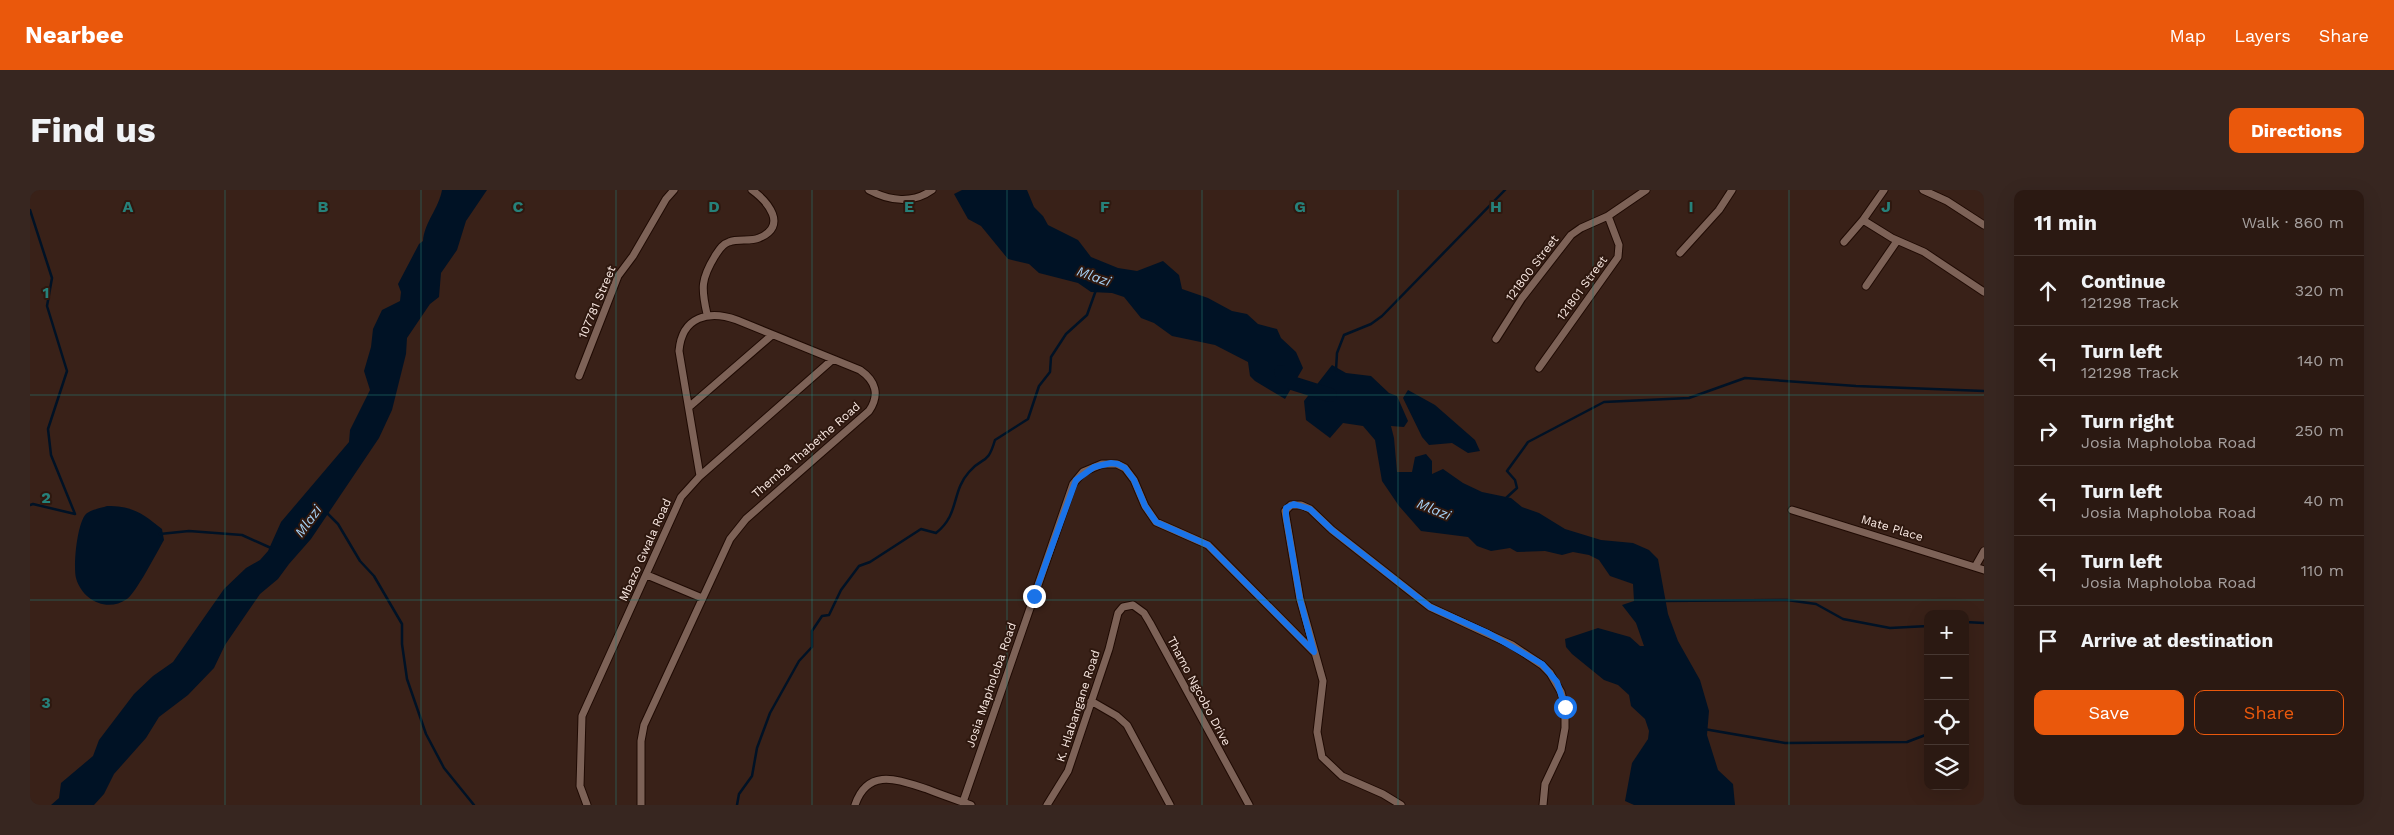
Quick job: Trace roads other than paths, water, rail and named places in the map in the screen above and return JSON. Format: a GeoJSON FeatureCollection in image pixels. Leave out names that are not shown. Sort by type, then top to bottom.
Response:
{"type":"FeatureCollection","features":[{"type":"Feature","properties":{"kind":"street","name":"107781 Street"},"geometry":{"type":"LineString","coordinates":[[579,376],[618,276],[633,256],[666,199],[674,190]]}},
{"type":"Feature","properties":{"kind":"street"},"geometry":{"type":"LineString","coordinates":[[700,476],[680,362],[679,345],[688,328],[707,314],[702,285],[704,276],[720,249],[730,241],[761,237],[770,229],[773,214],[768,203],[752,190]]}},
{"type":"Feature","properties":{"kind":"street"},"geometry":{"type":"LineString","coordinates":[[869,190],[885,198],[897,199],[915,198],[932,190]]}},
{"type":"Feature","properties":{"kind":"street","name":"121800 Street"},"geometry":{"type":"LineString","coordinates":[[1496,339],[1562,244],[1582,228],[1608,216],[1646,190]]}},
{"type":"Feature","properties":{"kind":"street"},"geometry":{"type":"LineString","coordinates":[[1680,253],[1719,210],[1732,190]]}},
{"type":"Feature","properties":{"kind":"street"},"geometry":{"type":"LineString","coordinates":[[1844,242],[1863,220],[1884,190]]}},
{"type":"Feature","properties":{"kind":"street"},"geometry":{"type":"LineString","coordinates":[[1922,190],[1947,201],[1984,226]]}},
{"type":"Feature","properties":{"kind":"street","name":"121801 Street"},"geometry":{"type":"LineString","coordinates":[[1539,368],[1616,260],[1619,244],[1608,216]]}},
{"type":"Feature","properties":{"kind":"street"},"geometry":{"type":"LineString","coordinates":[[1863,220],[1898,241],[1924,252],[1984,292]]}},
{"type":"Feature","properties":{"kind":"street"},"geometry":{"type":"LineString","coordinates":[[1866,286],[1898,241]]}},
{"type":"Feature","properties":{"kind":"street","name":"Themba Thabethe Road"},"geometry":{"type":"LineString","coordinates":[[640,805],[641,741],[644,725],[737,527],[854,426],[874,404],[876,392],[871,380],[860,370],[727,316],[707,314]]}},
{"type":"Feature","properties":{"kind":"street"},"geometry":{"type":"LineString","coordinates":[[689,407],[772,335]]}},
{"type":"Feature","properties":{"kind":"street","name":"Mbazo Gwala Road"},"geometry":{"type":"LineString","coordinates":[[587,805],[580,786],[582,716],[681,497],[700,476],[832,360]]}},
{"type":"Feature","properties":{"kind":"street","name":"Josia Mapholoba Road"},"geometry":{"type":"LineString","coordinates":[[962,802],[1073,484],[1079,476],[1089,469],[1111,463],[1125,468],[1134,480],[1145,506],[1156,522],[1208,545],[1314,652],[1323,681],[1317,732],[1322,757],[1342,776],[1383,794],[1400,805]]}},
{"type":"Feature","properties":{"kind":"street"},"geometry":{"type":"LineString","coordinates":[[1314,652],[1300,599],[1286,517],[1286,508],[1294,504],[1310,509],[1332,530],[1430,607],[1512,645],[1542,664],[1550,673],[1561,692],[1565,707],[1565,728],[1561,750],[1545,784],[1543,805]]}},
{"type":"Feature","properties":{"kind":"street","name":"Mate Place"},"geometry":{"type":"LineString","coordinates":[[1792,510],[1984,570]]}},
{"type":"Feature","properties":{"kind":"street"},"geometry":{"type":"LineString","coordinates":[[1975,567],[1984,551]]}},
{"type":"Feature","properties":{"kind":"street"},"geometry":{"type":"LineString","coordinates":[[647,575],[702,598]]}},
{"type":"Feature","properties":{"kind":"street","name":"Thamo Ngcobo Drive"},"geometry":{"type":"LineString","coordinates":[[1120,610],[1131,604],[1144,613],[1248,805]]}},
{"type":"Feature","properties":{"kind":"street","name":"K. Hlabangane Road"},"geometry":{"type":"LineString","coordinates":[[1047,805],[1068,771],[1109,649],[1114,622],[1120,610]]}},
{"type":"Feature","properties":{"kind":"street"},"geometry":{"type":"LineString","coordinates":[[1091,701],[1117,716],[1127,725],[1170,805]]}},
{"type":"Feature","properties":{"kind":"street"},"geometry":{"type":"LineString","coordinates":[[855,805],[866,787],[875,781],[888,779],[902,781],[972,805]]}},
{"type":"Feature","properties":{"kind":"water"},"geometry":{"type":"Polygon","coordinates":[[[442,190],[487,190],[466,221],[457,250],[441,273],[439,297],[430,304],[407,338],[406,354],[392,410],[379,438],[311,539],[278,579],[260,594],[225,645],[214,668],[188,695],[159,717],[146,738],[114,774],[104,794],[94,805],[51,805],[59,798],[61,783],[93,756],[99,740],[134,694],[153,676],[173,662],[224,589],[246,568],[260,560],[268,551],[281,522],[349,442],[350,430],[370,390],[364,371],[371,347],[373,329],[382,310],[400,301],[401,292],[398,284],[419,244],[423,241],[426,228],[442,190]]]}},
{"type":"Feature","properties":{"kind":"water"},"geometry":{"type":"Polygon","coordinates":[[[962,190],[1027,190],[1034,207],[1043,216],[1048,225],[1078,240],[1091,257],[1118,268],[1137,271],[1163,261],[1179,275],[1182,289],[1208,298],[1232,311],[1247,314],[1258,324],[1277,329],[1281,338],[1296,352],[1303,368],[1285,399],[1250,376],[1248,362],[1215,345],[1172,336],[1154,323],[1141,318],[1124,297],[1112,293],[1091,292],[1078,283],[1039,273],[1029,264],[1008,259],[981,226],[968,219],[954,194],[962,190]]]}},
{"type":"Feature","properties":{"kind":"water"},"geometry":{"type":"Polygon","coordinates":[[[1332,365],[1346,373],[1371,376],[1389,393],[1397,396],[1408,421],[1404,427],[1391,426],[1397,472],[1412,472],[1415,457],[1426,454],[1432,461],[1432,474],[1443,469],[1463,483],[1482,492],[1511,498],[1522,507],[1539,513],[1565,529],[1601,540],[1633,543],[1649,550],[1658,559],[1668,614],[1678,641],[1700,680],[1709,711],[1707,735],[1718,770],[1733,784],[1735,805],[1634,805],[1625,801],[1632,763],[1648,739],[1649,731],[1645,719],[1631,706],[1629,695],[1618,685],[1604,680],[1572,654],[1566,647],[1565,639],[1598,628],[1630,637],[1640,646],[1644,646],[1636,623],[1622,605],[1634,601],[1633,584],[1610,576],[1599,560],[1589,555],[1573,552],[1562,555],[1545,551],[1517,552],[1510,548],[1491,551],[1477,546],[1468,537],[1421,531],[1399,506],[1382,481],[1375,440],[1363,426],[1343,423],[1330,438],[1306,420],[1304,401],[1332,365]]]}},
{"type":"Feature","properties":{"kind":"water"},"geometry":{"type":"Polygon","coordinates":[[[1408,390],[1435,405],[1475,440],[1480,451],[1468,453],[1452,443],[1429,445],[1422,437],[1403,398],[1408,390]]]}},
{"type":"Feature","properties":{"kind":"water"},"geometry":{"type":"Polygon","coordinates":[[[107,506],[124,507],[138,512],[162,529],[164,540],[131,595],[119,603],[111,605],[96,602],[84,593],[79,586],[75,572],[76,545],[83,519],[90,511],[107,506]]]}},
{"type":"Feature","properties":{"kind":"waterway"},"geometry":{"type":"LineString","coordinates":[[1336,370],[1337,353],[1344,335],[1371,324],[1382,316],[1505,190]]}},
{"type":"Feature","properties":{"kind":"waterway"},"geometry":{"type":"LineString","coordinates":[[30,210],[52,278],[47,306],[67,371],[48,429],[51,455],[75,514]]}},
{"type":"Feature","properties":{"kind":"waterway"},"geometry":{"type":"LineString","coordinates":[[737,805],[739,794],[752,776],[757,748],[770,713],[799,661],[812,647],[812,631],[822,616],[829,615],[841,590],[859,566],[870,562],[921,529],[936,533],[944,526],[952,511],[963,480],[969,472],[987,458],[995,440],[1028,419],[1039,386],[1050,372],[1051,357],[1066,334],[1087,315],[1096,290]]}},
{"type":"Feature","properties":{"kind":"waterway","name":"Mlazi"},"geometry":{"type":"LineString","coordinates":[[1281,372],[1292,383],[1330,395]]}},
{"type":"Feature","properties":{"kind":"waterway"},"geometry":{"type":"LineString","coordinates":[[1506,498],[1517,488],[1515,480],[1507,471],[1528,442],[1604,402],[1689,398],[1745,378],[1856,386],[1984,391]]}},
{"type":"Feature","properties":{"kind":"waterway"},"geometry":{"type":"LineString","coordinates":[[30,505],[33,504],[75,514]]}},
{"type":"Feature","properties":{"kind":"waterway"},"geometry":{"type":"LineString","coordinates":[[326,512],[338,524],[360,561],[374,576],[402,624],[402,644],[407,679],[426,734],[444,768],[474,805]]}},
{"type":"Feature","properties":{"kind":"waterway"},"geometry":{"type":"LineString","coordinates":[[160,534],[189,531],[242,535],[271,548]]}},
{"type":"Feature","properties":{"kind":"waterway"},"geometry":{"type":"LineString","coordinates":[[1662,601],[1787,600],[1816,604],[1843,619],[1890,628],[1924,626]]}},
{"type":"Feature","properties":{"kind":"waterway"},"geometry":{"type":"LineString","coordinates":[[1969,622],[1984,623]]}},
{"type":"Feature","properties":{"kind":"waterway"},"geometry":{"type":"LineString","coordinates":[[1704,729],[1785,743],[1907,742],[1924,736]]}}]}
